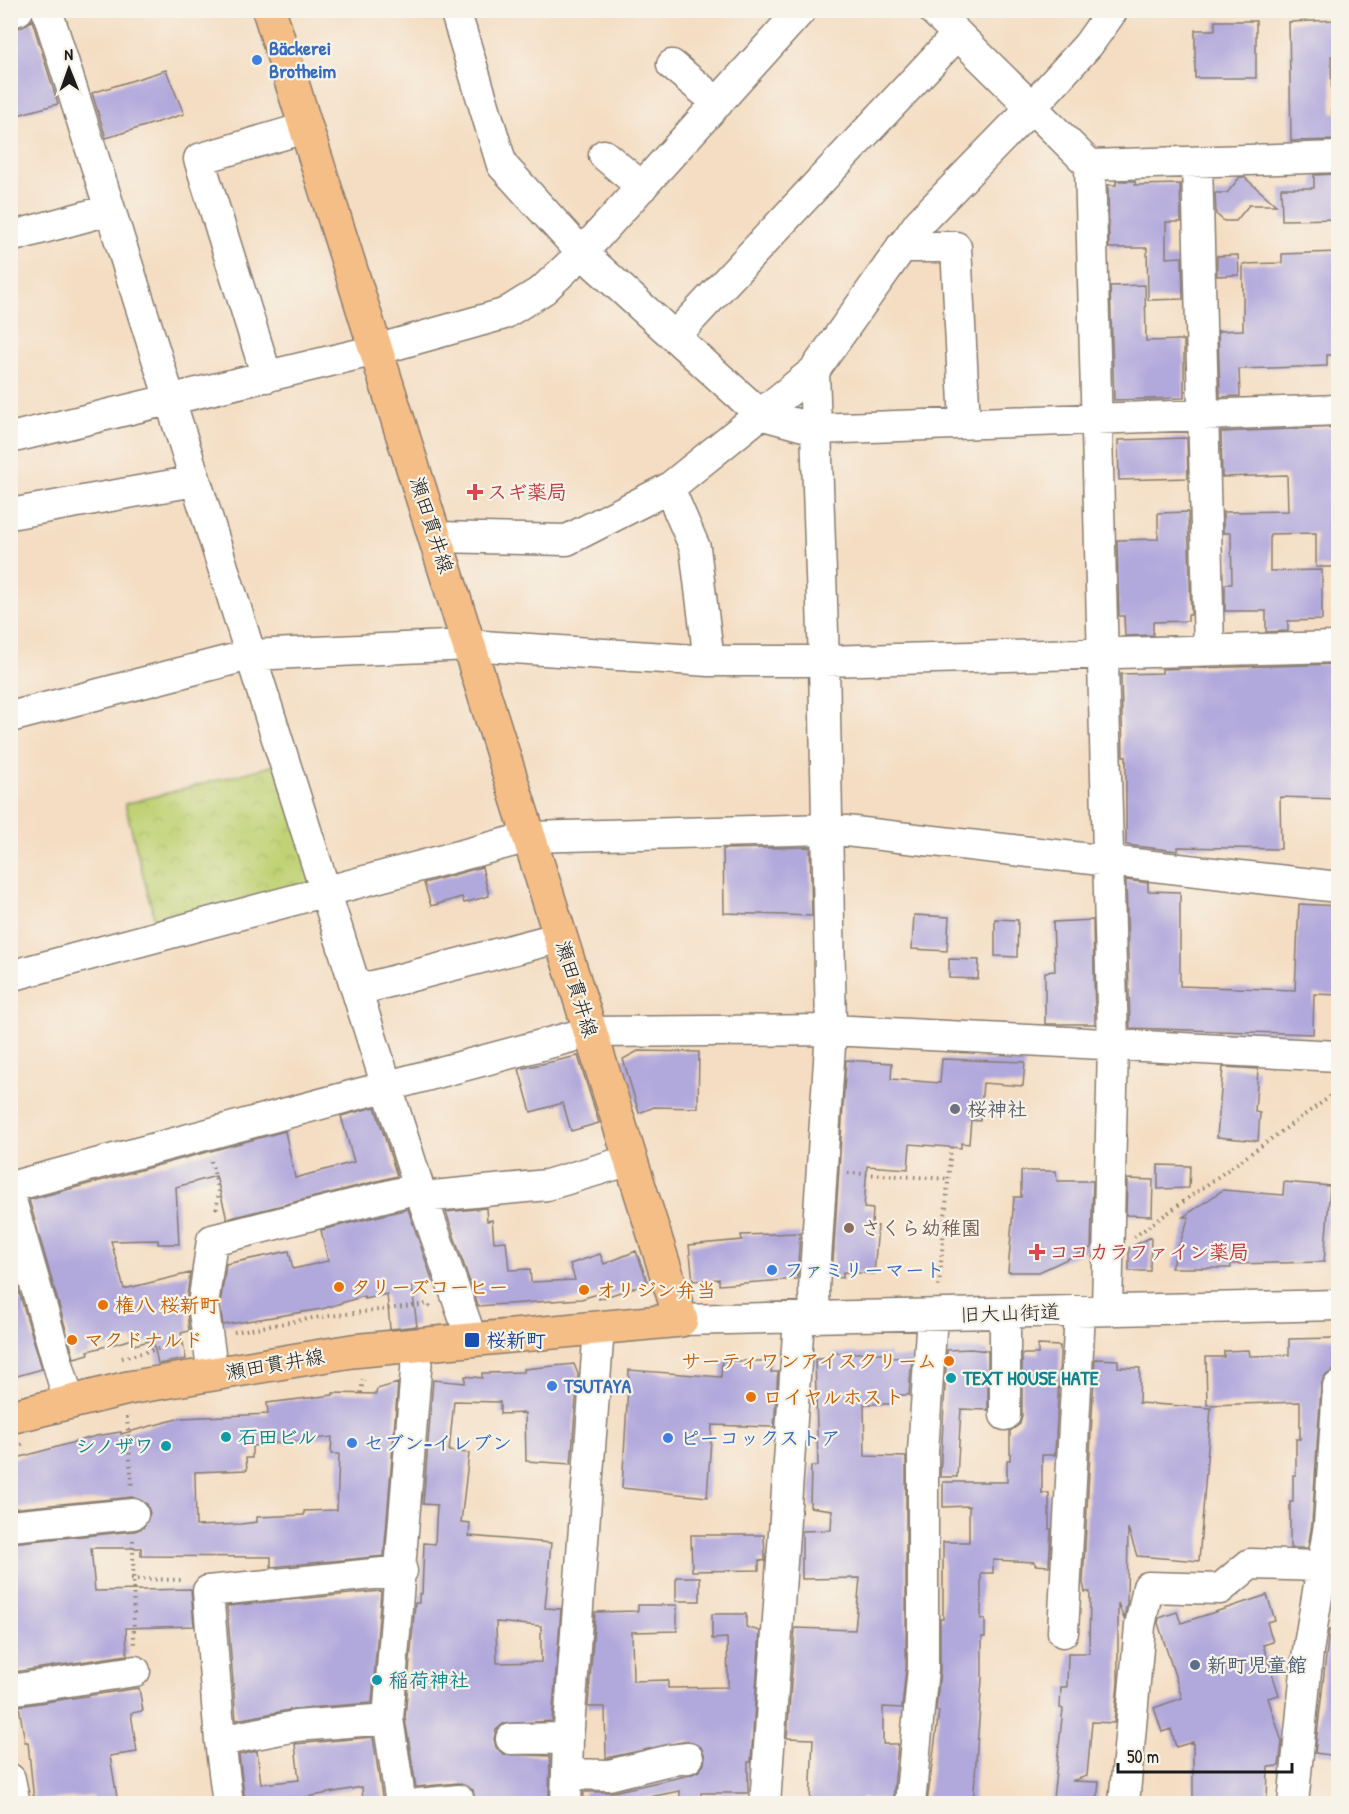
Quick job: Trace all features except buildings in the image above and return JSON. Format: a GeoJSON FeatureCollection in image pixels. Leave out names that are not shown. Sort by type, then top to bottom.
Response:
{"type":"FeatureCollection","features":[{"type":"Feature","properties":{"kind":"main road","name":"瀬田貫井線"},"geometry":{"type":"LineString","coordinates":[[10,1417],[69,1402],[213,1374],[352,1351],[681,1320],[269,10]]}},
{"type":"Feature","properties":{"kind":"street"},"geometry":{"type":"LineString","coordinates":[[10,12],[18,10]]}},
{"type":"Feature","properties":{"kind":"street"},"geometry":{"type":"LineString","coordinates":[[47,10],[421,1192],[471,1338]]}},
{"type":"Feature","properties":{"kind":"street"},"geometry":{"type":"LineString","coordinates":[[455,10],[502,165],[582,253],[676,335],[760,414],[815,429],[1338,410]]}},
{"type":"Feature","properties":{"kind":"street"},"geometry":{"type":"LineString","coordinates":[[10,438],[376,350],[504,314],[543,290],[582,253],[801,10]]}},
{"type":"Feature","properties":{"kind":"street"},"geometry":{"type":"LineString","coordinates":[[933,10],[956,36],[1090,165],[1338,158]]}},
{"type":"Feature","properties":{"kind":"street"},"geometry":{"type":"LineString","coordinates":[[436,537],[567,540],[669,488],[814,371],[919,223],[1030,109],[1088,45],[1113,10]]}},
{"type":"Feature","properties":{"kind":"street"},"geometry":{"type":"LineString","coordinates":[[676,335],[956,36]]}},
{"type":"Feature","properties":{"kind":"street"},"geometry":{"type":"LineString","coordinates":[[672,65],[718,104]]}},
{"type":"Feature","properties":{"kind":"street"},"geometry":{"type":"LineString","coordinates":[[267,377],[199,159],[305,128]]}},
{"type":"Feature","properties":{"kind":"street"},"geometry":{"type":"LineString","coordinates":[[604,155],[642,186]]}},
{"type":"Feature","properties":{"kind":"street"},"geometry":{"type":"LineString","coordinates":[[1197,162],[1209,650]]}},
{"type":"Feature","properties":{"kind":"street"},"geometry":{"type":"LineString","coordinates":[[1063,1632],[1094,1311],[1107,1256],[1113,1044],[1090,165]]}},
{"type":"Feature","properties":{"kind":"street"},"geometry":{"type":"LineString","coordinates":[[10,237],[109,210]]}},
{"type":"Feature","properties":{"kind":"street"},"geometry":{"type":"LineString","coordinates":[[901,248],[956,247],[965,423]]}},
{"type":"Feature","properties":{"kind":"street"},"geometry":{"type":"LineString","coordinates":[[765,1803],[807,1318],[814,1289],[831,1030],[824,661],[814,371]]}},
{"type":"Feature","properties":{"kind":"street"},"geometry":{"type":"LineString","coordinates":[[10,514],[195,481]]}},
{"type":"Feature","properties":{"kind":"street"},"geometry":{"type":"LineString","coordinates":[[669,488],[695,548],[709,661]]}},
{"type":"Feature","properties":{"kind":"street"},"geometry":{"type":"LineString","coordinates":[[10,717],[250,655],[469,645],[709,661],[824,661],[1338,647]]}},
{"type":"Feature","properties":{"kind":"street"},"geometry":{"type":"LineString","coordinates":[[10,976],[529,837],[828,829],[1108,863],[1338,887]]}},
{"type":"Feature","properties":{"kind":"street"},"geometry":{"type":"LineString","coordinates":[[358,990],[561,937]]}},
{"type":"Feature","properties":{"kind":"street"},"geometry":{"type":"LineString","coordinates":[[10,1187],[590,1032],[831,1030],[1338,1056]]}},
{"type":"Feature","properties":{"kind":"street"},"geometry":{"type":"LineString","coordinates":[[213,1374],[203,1305],[212,1240],[421,1192],[547,1185],[631,1160]]}},
{"type":"Feature","properties":{"kind":"street"},"geometry":{"type":"LineString","coordinates":[[10,1197],[69,1402]]}},
{"type":"Feature","properties":{"kind":"street","name":"旧大山街道"},"geometry":{"type":"LineString","coordinates":[[681,1320],[1338,1305]]}},
{"type":"Feature","properties":{"kind":"street"},"geometry":{"type":"LineString","coordinates":[[1005,1314],[1005,1415]]}},
{"type":"Feature","properties":{"kind":"street"},"geometry":{"type":"LineString","coordinates":[[910,1803],[923,1668],[923,1452],[932,1315]]}},
{"type":"Feature","properties":{"kind":"street"},"geometry":{"type":"LineString","coordinates":[[566,1803],[568,1738],[600,1328]]}},
{"type":"Feature","properties":{"kind":"street"},"geometry":{"type":"LineString","coordinates":[[401,1803],[388,1719],[402,1571],[418,1345]]}},
{"type":"Feature","properties":{"kind":"street"},"geometry":{"type":"LineString","coordinates":[[1293,1803],[1308,1651],[1329,1525],[1338,1387]]}},
{"type":"Feature","properties":{"kind":"street"},"geometry":{"type":"LineString","coordinates":[[10,1526],[134,1514]]}},
{"type":"Feature","properties":{"kind":"street"},"geometry":{"type":"LineString","coordinates":[[1124,1803],[1140,1626],[1148,1587],[1220,1589],[1250,1564],[1321,1566]]}},
{"type":"Feature","properties":{"kind":"street"},"geometry":{"type":"LineString","coordinates":[[228,1803],[220,1741],[208,1591],[402,1571]]}},
{"type":"Feature","properties":{"kind":"street"},"geometry":{"type":"LineString","coordinates":[[10,1690],[135,1671]]}},
{"type":"Feature","properties":{"kind":"street"},"geometry":{"type":"LineString","coordinates":[[220,1741],[296,1726],[388,1719]]}},
{"type":"Feature","properties":{"kind":"street"},"geometry":{"type":"LineString","coordinates":[[511,1739],[568,1738]]}},
{"type":"Feature","properties":{"kind":"street"},"geometry":{"type":"LineString","coordinates":[[567,1774],[609,1775],[670,1760],[688,1758]]}},
{"type":"Feature","properties":{"kind":"street"},"geometry":{"type":"LineString","coordinates":[[10,1779],[15,1803]]}},
{"type":"Feature","properties":{"kind":"street"},"geometry":{"type":"LineString","coordinates":[[419,1803],[459,1800]]}},
{"type":"Feature","properties":{"kind":"path"},"geometry":{"type":"LineString","coordinates":[[1107,1256],[1338,1091]]}},
{"type":"Feature","properties":{"kind":"path"},"geometry":{"type":"LineString","coordinates":[[204,1134],[219,1192],[212,1240]]}},
{"type":"Feature","properties":{"kind":"path"},"geometry":{"type":"LineString","coordinates":[[939,1286],[951,1147]]}},
{"type":"Feature","properties":{"kind":"path"},"geometry":{"type":"LineString","coordinates":[[823,1172],[949,1179]]}},
{"type":"Feature","properties":{"kind":"path"},"geometry":{"type":"LineString","coordinates":[[227,1334],[313,1318],[428,1304],[434,1312]]}},
{"type":"Feature","properties":{"kind":"path"},"geometry":{"type":"LineString","coordinates":[[114,1360],[192,1340]]}},
{"type":"Feature","properties":{"kind":"path"},"geometry":{"type":"LineString","coordinates":[[361,1394],[363,1378]]}},
{"type":"Feature","properties":{"kind":"path"},"geometry":{"type":"LineString","coordinates":[[127,1417],[134,1514],[131,1579],[135,1671]]}},
{"type":"Feature","properties":{"kind":"path"},"geometry":{"type":"LineString","coordinates":[[131,1579],[195,1580],[208,1591]]}},
{"type":"Feature","properties":{"kind":"green space"},"geometry":{"type":"Polygon","coordinates":[[[276,765],[313,874],[308,888],[156,925],[125,804],[276,765]]]}},
{"type":"Feature","properties":{"kind":"place","name":"Bäckerei Brotheim"},"geometry":{"type":"Point","coordinates":[257,60]}},
{"type":"Feature","properties":{"kind":"place","name":"スギ薬局"},"geometry":{"type":"Point","coordinates":[475,492]}},
{"type":"Feature","properties":{"kind":"place","name":"桜神社"},"geometry":{"type":"Point","coordinates":[955,1109]}},
{"type":"Feature","properties":{"kind":"place","name":"さくら幼稚園"},"geometry":{"type":"Point","coordinates":[849,1228]}},
{"type":"Feature","properties":{"kind":"place","name":"ココカラファイン薬局"},"geometry":{"type":"Point","coordinates":[1037,1252]}},
{"type":"Feature","properties":{"kind":"place","name":"ファミリーマート"},"geometry":{"type":"Point","coordinates":[772,1270]}},
{"type":"Feature","properties":{"kind":"place","name":"タリーズコーヒー"},"geometry":{"type":"Point","coordinates":[339,1287]}},
{"type":"Feature","properties":{"kind":"place","name":"オリジン弁当"},"geometry":{"type":"Point","coordinates":[584,1290]}},
{"type":"Feature","properties":{"kind":"place","name":"権八 桜新町"},"geometry":{"type":"Point","coordinates":[103,1305]}},
{"type":"Feature","properties":{"kind":"place","name":"マクドナルド"},"geometry":{"type":"Point","coordinates":[72,1340]}},
{"type":"Feature","properties":{"kind":"place","name":"桜新町"},"geometry":{"type":"Point","coordinates":[472,1340]}},
{"type":"Feature","properties":{"kind":"place","name":"サーティワンアイスクリーム"},"geometry":{"type":"Point","coordinates":[949,1361]}},
{"type":"Feature","properties":{"kind":"place","name":"TEXT HOUSE HATE"},"geometry":{"type":"Point","coordinates":[951,1378]}},
{"type":"Feature","properties":{"kind":"place","name":"TSUTAYA"},"geometry":{"type":"Point","coordinates":[552,1386]}},
{"type":"Feature","properties":{"kind":"place","name":"ロイヤルホスト"},"geometry":{"type":"Point","coordinates":[751,1397]}},
{"type":"Feature","properties":{"kind":"place","name":"石田ビル"},"geometry":{"type":"Point","coordinates":[226,1437]}},
{"type":"Feature","properties":{"kind":"place","name":"ピーコックストア"},"geometry":{"type":"Point","coordinates":[668,1438]}},
{"type":"Feature","properties":{"kind":"place","name":"セブン-イレブン"},"geometry":{"type":"Point","coordinates":[352,1443]}},
{"type":"Feature","properties":{"kind":"place","name":"シノザワ"},"geometry":{"type":"Point","coordinates":[166,1446]}},
{"type":"Feature","properties":{"kind":"place","name":"新町児童館"},"geometry":{"type":"Point","coordinates":[1195,1665]}},
{"type":"Feature","properties":{"kind":"place","name":"稲荷神社"},"geometry":{"type":"Point","coordinates":[377,1680]}}]}
